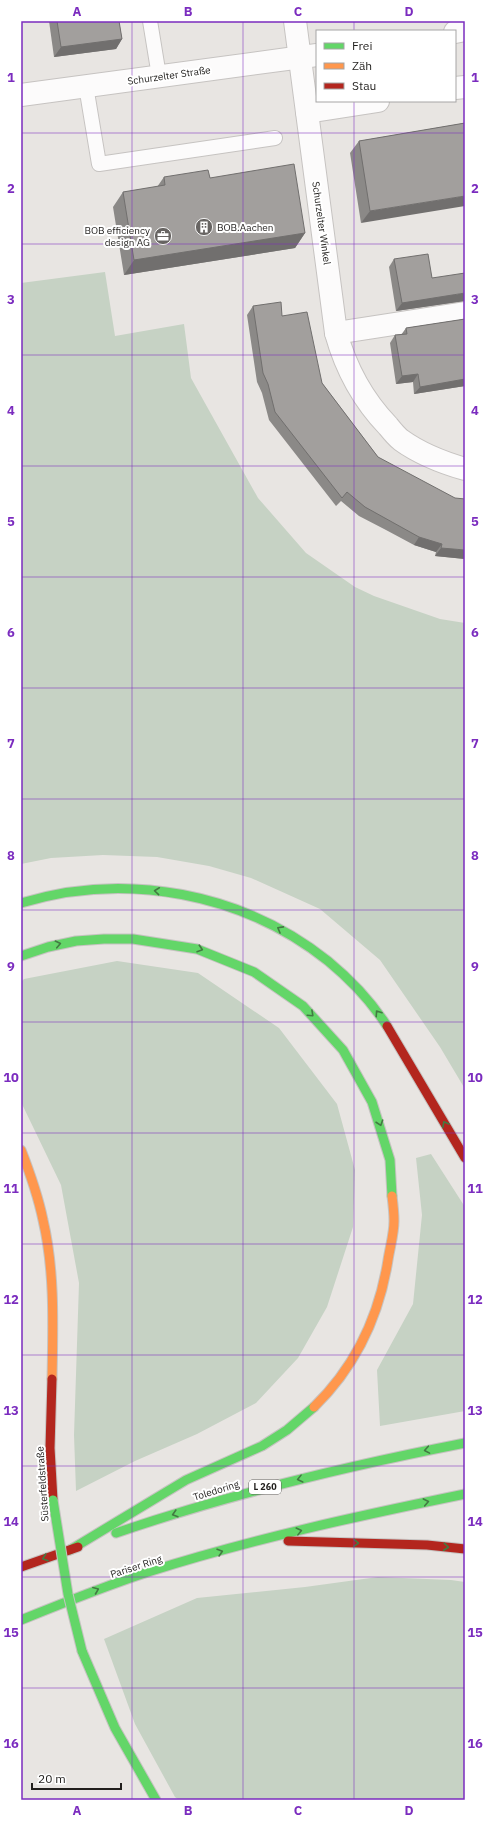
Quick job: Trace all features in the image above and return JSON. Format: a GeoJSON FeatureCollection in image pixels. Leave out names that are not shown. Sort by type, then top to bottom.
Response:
{"type":"FeatureCollection","features":[{"type":"Feature","properties":{"kind":"main road"},"geometry":{"type":"LineString","coordinates":[[21,903],[68,892],[109,889],[154,890],[198,897],[243,911],[280,929],[316,951],[350,981],[374,1008],[416,1072],[465,1158]]}},
{"type":"Feature","properties":{"kind":"main road"},"geometry":{"type":"LineString","coordinates":[[21,956],[53,945],[82,940],[110,938],[154,939],[193,946],[226,957],[260,973],[293,997],[324,1026],[350,1060],[370,1096],[382,1128],[390,1162],[395,1198],[395,1236],[390,1267],[379,1304],[351,1364],[331,1389],[309,1412],[286,1431],[260,1447],[187,1480],[70,1550]]}},
{"type":"Feature","properties":{"kind":"main road","name":"Süsterfeldstraße"},"geometry":{"type":"LineString","coordinates":[[21,1150],[39,1201],[48,1240],[52,1271],[54,1307],[50,1441],[53,1500],[67,1586],[82,1651],[115,1728],[156,1800]]}},
{"type":"Feature","properties":{"kind":"main road","name":"Toledoring"},"geometry":{"type":"LineString","coordinates":[[70,1550],[144,1523],[250,1491],[380,1459],[465,1443]]}},
{"type":"Feature","properties":{"kind":"main road"},"geometry":{"type":"LineString","coordinates":[[261,1540],[382,1510],[465,1494]]}},
{"type":"Feature","properties":{"kind":"main road"},"geometry":{"type":"LineString","coordinates":[[261,1540],[427,1545],[465,1549]]}},
{"type":"Feature","properties":{"kind":"main road","name":"Pariser Ring"},"geometry":{"type":"LineString","coordinates":[[21,1620],[105,1587],[261,1540]]}},
{"type":"Feature","properties":{"kind":"main road","name":"L 260"},"geometry":{"type":"LineString","coordinates":[[21,1567],[70,1550]]}},
{"type":"Feature","properties":{"kind":"street","name":"Schurzelter Winkel"},"geometry":{"type":"LineString","coordinates":[[295,21],[308,56],[307,112],[336,333],[343,356],[357,387],[375,413],[400,439],[444,463],[465,469]]}},
{"type":"Feature","properties":{"kind":"street","name":"Schurzelter Straße"},"geometry":{"type":"LineString","coordinates":[[21,95],[308,56]]}},
{"type":"Feature","properties":{"kind":"street"},"geometry":{"type":"LineString","coordinates":[[307,112],[372,102]]}},
{"type":"Feature","properties":{"kind":"street"},"geometry":{"type":"LineString","coordinates":[[336,333],[465,312]]}},
{"type":"Feature","properties":{"kind":"lane"},"geometry":{"type":"LineString","coordinates":[[150,21],[159,76]]}},
{"type":"Feature","properties":{"kind":"lane"},"geometry":{"type":"LineString","coordinates":[[86,86],[99,164],[275,138]]}},
{"type":"Feature","properties":{"kind":"green space"},"geometry":{"type":"Polygon","coordinates":[[[105,272],[115,336],[184,324],[191,378],[258,498],[306,553],[355,587],[374,596],[440,619],[465,623],[465,1089],[440,1047],[380,960],[320,909],[251,878],[209,866],[157,857],[103,855],[51,858],[21,864],[21,283],[105,272]]]}},
{"type":"Feature","properties":{"kind":"green space"},"geometry":{"type":"Polygon","coordinates":[[[117,961],[198,973],[279,1028],[337,1104],[355,1170],[353,1227],[327,1307],[298,1358],[256,1403],[197,1434],[135,1461],[76,1491],[74,1435],[79,1283],[61,1185],[21,1102],[21,982],[24,979],[117,961]]]}},
{"type":"Feature","properties":{"kind":"green space"},"geometry":{"type":"Polygon","coordinates":[[[431,1154],[465,1207],[465,1411],[380,1426],[377,1370],[413,1304],[422,1215],[416,1158],[431,1154]]]}},
{"type":"Feature","properties":{"kind":"green space"},"geometry":{"type":"Polygon","coordinates":[[[378,1577],[465,1582],[465,1800],[179,1800],[175,1797],[135,1724],[104,1639],[197,1598],[305,1587],[378,1577]]]}},
{"type":"Feature","properties":{"kind":"building"},"geometry":{"type":"Polygon","coordinates":[[[57,21],[119,21],[122,39],[61,47],[57,21]]]}},
{"type":"Feature","properties":{"kind":"building"},"geometry":{"type":"Polygon","coordinates":[[[465,123],[465,196],[370,211],[359,141],[465,123]]]}},
{"type":"Feature","properties":{"kind":"building","name":"BOB.Aachen"},"geometry":{"type":"Polygon","coordinates":[[[294,164],[305,233],[134,260],[123,192],[165,185],[164,177],[208,170],[210,178],[294,164]]]}},
{"type":"Feature","properties":{"kind":"building"},"geometry":{"type":"Polygon","coordinates":[[[428,254],[432,278],[465,273],[465,293],[402,303],[394,259],[428,254]]]}},
{"type":"Feature","properties":{"kind":"building"},"geometry":{"type":"Polygon","coordinates":[[[281,302],[282,316],[307,312],[322,383],[378,457],[455,498],[465,499],[465,550],[441,548],[442,544],[419,537],[365,507],[347,492],[342,498],[275,412],[268,384],[263,373],[253,306],[281,302]]]}},
{"type":"Feature","properties":{"kind":"building"},"geometry":{"type":"Polygon","coordinates":[[[465,319],[465,379],[420,387],[418,374],[402,376],[395,335],[407,334],[406,328],[465,319]]]}},
{"type":"Feature","properties":{"kind":"traffic: fast"},"geometry":{"type":"LineString","coordinates":[[21,903],[61,894],[101,889],[142,889],[182,894],[221,904],[259,919],[295,938],[328,961],[360,991],[387,1026]]}},
{"type":"Feature","properties":{"kind":"traffic: fast"},"geometry":{"type":"LineString","coordinates":[[21,956],[48,947],[76,941],[133,939],[197,949],[254,972],[303,1006],[343,1050],[372,1102],[390,1160],[392,1196]]}},
{"type":"Feature","properties":{"kind":"traffic: fast"},"geometry":{"type":"LineString","coordinates":[[70,1550],[186,1480],[262,1446],[287,1430],[314,1407]]}},
{"type":"Feature","properties":{"kind":"traffic: fast"},"geometry":{"type":"LineString","coordinates":[[116,1533],[245,1493],[333,1471],[465,1443]]}},
{"type":"Feature","properties":{"kind":"traffic: fast"},"geometry":{"type":"LineString","coordinates":[[21,1620],[116,1583],[187,1560],[305,1529],[465,1494]]}},
{"type":"Feature","properties":{"kind":"traffic: fast"},"geometry":{"type":"LineString","coordinates":[[53,1500],[68,1594],[82,1651]]}},
{"type":"Feature","properties":{"kind":"traffic: fast"},"geometry":{"type":"LineString","coordinates":[[82,1651],[115,1728],[156,1800]]}},
{"type":"Feature","properties":{"kind":"traffic: slow"},"geometry":{"type":"LineString","coordinates":[[21,1150],[39,1202],[50,1259],[53,1339],[52,1379]]}},
{"type":"Feature","properties":{"kind":"traffic: slow"},"geometry":{"type":"LineString","coordinates":[[314,1407],[342,1375],[353,1358],[372,1321],[384,1281],[393,1236],[394,1218],[392,1196]]}},
{"type":"Feature","properties":{"kind":"traffic: jam"},"geometry":{"type":"LineString","coordinates":[[387,1026],[465,1158]]}},
{"type":"Feature","properties":{"kind":"traffic: jam"},"geometry":{"type":"LineString","coordinates":[[52,1379],[50,1448],[53,1500]]}},
{"type":"Feature","properties":{"kind":"traffic: jam"},"geometry":{"type":"LineString","coordinates":[[288,1541],[427,1545],[465,1549]]}},
{"type":"Feature","properties":{"kind":"traffic: jam"},"geometry":{"type":"LineString","coordinates":[[21,1567],[78,1547]]}},
{"type":"Feature","properties":{"kind":"place","name":"BOB.Aachen"},"geometry":{"type":"Point","coordinates":[204,227]}},
{"type":"Feature","properties":{"kind":"place","name":"BOB efficiency design AG"},"geometry":{"type":"Point","coordinates":[163,236]}}]}
